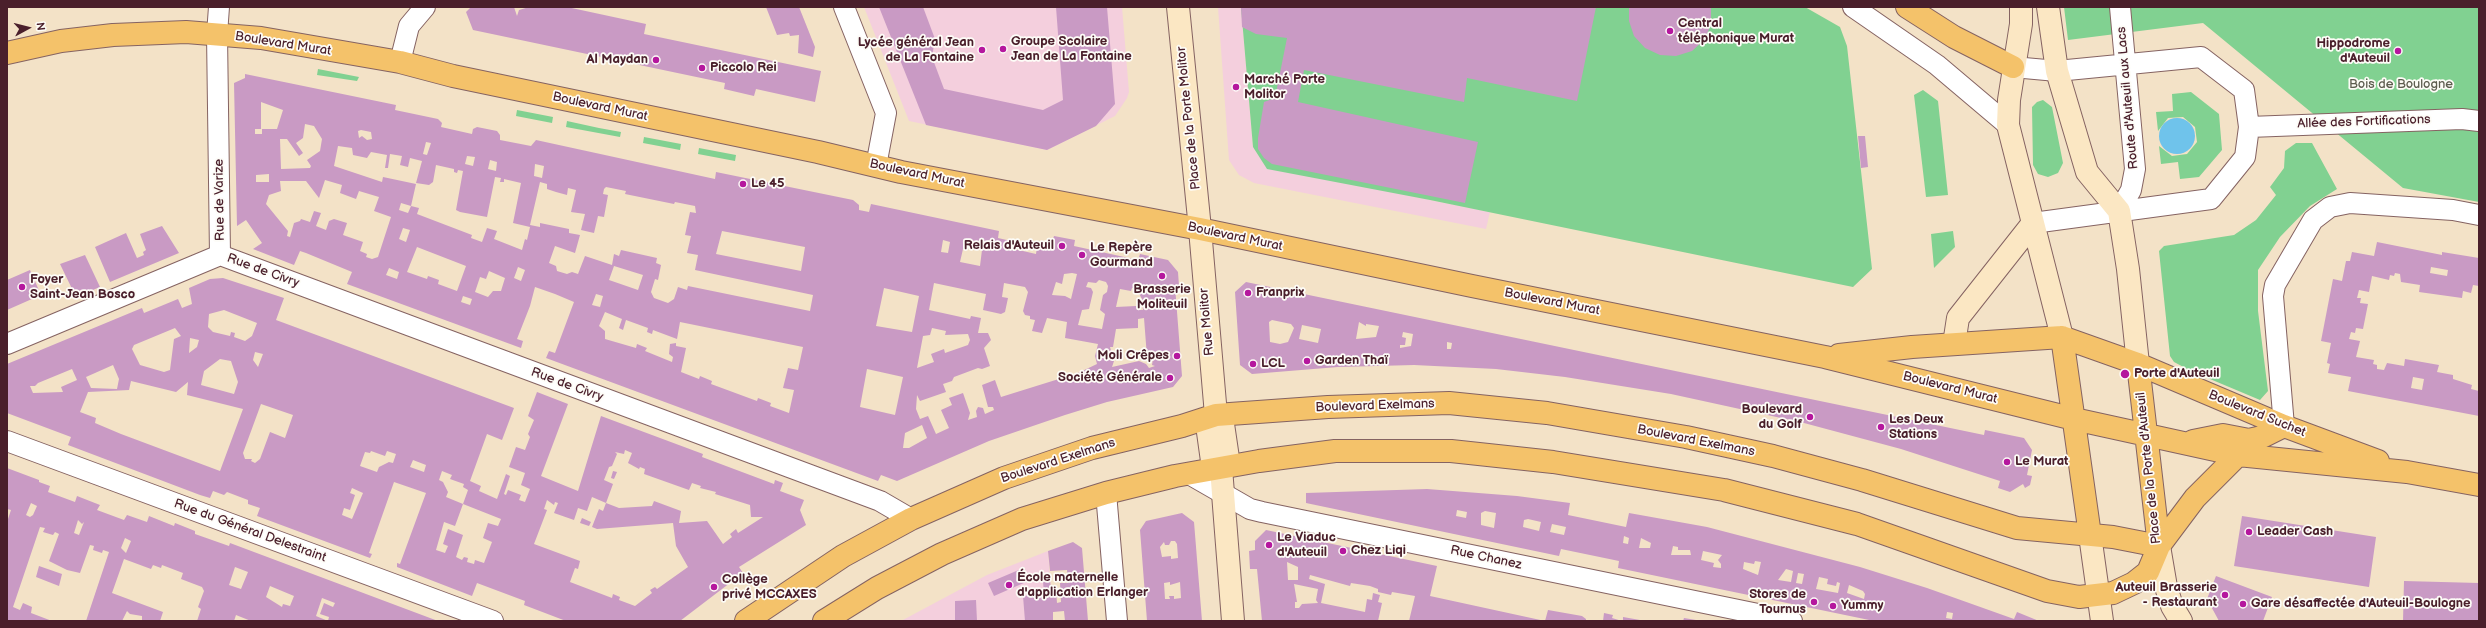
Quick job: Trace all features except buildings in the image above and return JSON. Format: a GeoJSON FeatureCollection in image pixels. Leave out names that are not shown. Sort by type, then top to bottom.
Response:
{"type":"FeatureCollection","features":[{"type":"Feature","properties":{"kind":"main road","name":"Place de la Porte Molitor"},"geometry":{"type":"LineString","coordinates":[[1178,7],[1200,228]]}},
{"type":"Feature","properties":{"kind":"main road"},"geometry":{"type":"LineString","coordinates":[[1907,7],[1954,37],[2013,67]]}},
{"type":"Feature","properties":{"kind":"main road"},"geometry":{"type":"LineString","coordinates":[[2021,7],[2021,24],[2013,67],[2008,125],[2062,337],[2102,621]]}},
{"type":"Feature","properties":{"kind":"main road"},"geometry":{"type":"LineString","coordinates":[[2048,7],[2056,71],[2087,172],[2119,210]]}},
{"type":"Feature","properties":{"kind":"main road","name":"Boulevard Murat"},"geometry":{"type":"LineString","coordinates":[[7,53],[61,41],[113,35],[186,32],[261,38],[400,62],[453,76],[876,166],[1200,228],[1472,286],[1825,357],[2074,419]]}},
{"type":"Feature","properties":{"kind":"main road","name":"Place de la Porte d'Auteuil"},"geometry":{"type":"LineString","coordinates":[[1221,468],[1336,451],[1451,450],[1553,462],[1724,490],[1857,524],[2052,592],[2079,597],[2098,596],[2124,589],[2141,579],[2152,566],[2159,546],[2128,270],[2119,210]]}},
{"type":"Feature","properties":{"kind":"main road"},"geometry":{"type":"LineString","coordinates":[[1954,344],[1958,318],[2033,223]]}},
{"type":"Feature","properties":{"kind":"main road","name":"Rue Molitor"},"geometry":{"type":"LineString","coordinates":[[1200,228],[1216,415],[1208,425],[1212,461],[1221,468],[1234,621]]}},
{"type":"Feature","properties":{"kind":"main road","name":"Boulevard Murat"},"geometry":{"type":"LineString","coordinates":[[1825,357],[1954,344],[2062,337]]}},
{"type":"Feature","properties":{"kind":"main road","name":"Boulevard Suchet"},"geometry":{"type":"LineString","coordinates":[[2062,337],[2138,364],[2284,426],[2408,472]]}},
{"type":"Feature","properties":{"kind":"main road","name":"Boulevard Exelmans"},"geometry":{"type":"LineString","coordinates":[[746,621],[843,556],[911,519],[1012,475],[1092,448],[1182,426],[1216,415],[1328,407],[1450,403],[1547,413],[1686,437],[1773,456],[1862,480],[2018,528],[2036,531],[2090,535]]}},
{"type":"Feature","properties":{"kind":"main road","name":"Boulevard Suchet"},"geometry":{"type":"LineString","coordinates":[[2074,419],[2238,455],[2408,472],[2479,485]]}},
{"type":"Feature","properties":{"kind":"main road"},"geometry":{"type":"LineString","coordinates":[[2185,443],[2223,435],[2249,440],[2262,438],[2284,426]]}},
{"type":"Feature","properties":{"kind":"main road"},"geometry":{"type":"LineString","coordinates":[[2181,621],[2172,606],[2166,587],[2159,546],[2195,498],[2238,455]]}},
{"type":"Feature","properties":{"kind":"main road"},"geometry":{"type":"LineString","coordinates":[[824,621],[877,588],[942,554],[1022,519],[1106,493],[1221,468]]}},
{"type":"Feature","properties":{"kind":"main road"},"geometry":{"type":"LineString","coordinates":[[2090,535],[2132,539],[2159,546]]}},
{"type":"Feature","properties":{"kind":"street","name":"Rue de Varize"},"geometry":{"type":"LineString","coordinates":[[7,344],[220,255],[217,34],[219,7]]}},
{"type":"Feature","properties":{"kind":"street"},"geometry":{"type":"LineString","coordinates":[[400,62],[409,26],[425,7]]}},
{"type":"Feature","properties":{"kind":"street"},"geometry":{"type":"LineString","coordinates":[[844,7],[886,113],[876,166]]}},
{"type":"Feature","properties":{"kind":"street"},"geometry":{"type":"LineString","coordinates":[[1853,7],[1932,62],[2008,125]]}},
{"type":"Feature","properties":{"kind":"street","name":"Route d'Auteuil aux Lacs"},"geometry":{"type":"LineString","coordinates":[[2119,210],[2131,190],[2135,169],[2120,7]]}},
{"type":"Feature","properties":{"kind":"street"},"geometry":{"type":"LineString","coordinates":[[2013,67],[2056,71],[2201,57],[2244,90],[2249,126],[2245,156],[2211,199],[2119,210],[2033,223]]}},
{"type":"Feature","properties":{"kind":"street","name":"Allée des Fortifications"},"geometry":{"type":"LineString","coordinates":[[2249,126],[2462,119],[2479,121]]}},
{"type":"Feature","properties":{"kind":"street"},"geometry":{"type":"LineString","coordinates":[[2284,426],[2273,296],[2275,284],[2313,220],[2330,207],[2350,203],[2453,210],[2479,215]]}},
{"type":"Feature","properties":{"kind":"street","name":"Rue de Civry"},"geometry":{"type":"LineString","coordinates":[[220,255],[880,501],[911,519]]}},
{"type":"Feature","properties":{"kind":"street","name":"Rue du Général Delestraint"},"geometry":{"type":"LineString","coordinates":[[7,441],[493,621]]}},
{"type":"Feature","properties":{"kind":"street","name":"Rue Chanez"},"geometry":{"type":"LineString","coordinates":[[1189,474],[1250,509],[1262,512],[1792,621]]}},
{"type":"Feature","properties":{"kind":"street"},"geometry":{"type":"LineString","coordinates":[[1106,493],[1117,621]]}},
{"type":"Feature","properties":{"kind":"shaded area","name":"Groupe Scolaire Jean de La Fontaine"},"geometry":{"type":"Polygon","coordinates":[[[864,7],[1122,7],[1129,92],[1127,98],[1115,116],[1047,150],[909,121],[864,7]]]}},
{"type":"Feature","properties":{"kind":"shaded area","name":"Marché Porte Molitor"},"geometry":{"type":"Polygon","coordinates":[[[1218,7],[1241,7],[1253,147],[1430,200],[1490,212],[1486,229],[1254,183],[1239,175],[1229,160],[1218,7]]]}},
{"type":"Feature","properties":{"kind":"shaded area","name":"École maternelle d'application Erlanger"},"geometry":{"type":"Polygon","coordinates":[[[1048,551],[1053,621],[901,621],[987,575],[1048,551]]]}},
{"type":"Feature","properties":{"kind":"green space"},"geometry":{"type":"Polygon","coordinates":[[[1241,7],[1805,7],[1840,27],[1847,46],[1872,269],[1853,287],[1430,200],[1267,169],[1253,147],[1241,7]]]}},
{"type":"Feature","properties":{"kind":"green space","name":"Bois de Boulogne"},"geometry":{"type":"Polygon","coordinates":[[[2064,7],[2479,7],[2479,202],[2403,188],[2203,23],[2068,40],[2064,7]]]}},
{"type":"Feature","properties":{"kind":"green space"},"geometry":{"type":"Polygon","coordinates":[[[318,69],[359,77],[357,81],[317,75],[318,69]]]}},
{"type":"Feature","properties":{"kind":"green space"},"geometry":{"type":"Polygon","coordinates":[[[1923,90],[1938,101],[1948,195],[1926,197],[1914,95],[1923,90]]]}},
{"type":"Feature","properties":{"kind":"green space"},"geometry":{"type":"Polygon","coordinates":[[[2191,92],[2219,114],[2222,150],[2199,177],[2180,179],[2178,162],[2161,164],[2159,146],[2172,156],[2187,154],[2197,142],[2195,127],[2183,117],[2168,118],[2158,131],[2156,112],[2173,111],[2172,94],[2191,92]]]}},
{"type":"Feature","properties":{"kind":"green space"},"geometry":{"type":"Polygon","coordinates":[[[2043,100],[2052,107],[2063,163],[2058,173],[2048,177],[2038,174],[2033,165],[2032,107],[2037,102],[2043,100]]]}},
{"type":"Feature","properties":{"kind":"green space"},"geometry":{"type":"Polygon","coordinates":[[[517,110],[553,117],[552,123],[516,116],[517,110]]]}},
{"type":"Feature","properties":{"kind":"green space"},"geometry":{"type":"Polygon","coordinates":[[[567,121],[621,132],[620,137],[566,127],[567,121]]]}},
{"type":"Feature","properties":{"kind":"green space"},"geometry":{"type":"Polygon","coordinates":[[[644,137],[681,144],[680,150],[643,143],[644,137]]]}},
{"type":"Feature","properties":{"kind":"green space"},"geometry":{"type":"Polygon","coordinates":[[[2296,143],[2312,143],[2337,189],[2310,206],[2280,237],[2258,270],[2258,311],[2268,391],[2260,400],[2191,371],[2174,362],[2170,356],[2159,251],[2164,246],[2234,235],[2256,220],[2276,195],[2270,187],[2284,168],[2285,151],[2296,143]]]}},
{"type":"Feature","properties":{"kind":"green space"},"geometry":{"type":"Polygon","coordinates":[[[699,148],[736,155],[735,161],[698,154],[699,148]]]}},
{"type":"Feature","properties":{"kind":"green space"},"geometry":{"type":"Polygon","coordinates":[[[1953,231],[1955,247],[1934,268],[1931,234],[1953,231]]]}},
{"type":"Feature","properties":{"kind":"water"},"geometry":{"type":"Polygon","coordinates":[[[2177,118],[2187,121],[2192,126],[2195,136],[2192,146],[2187,151],[2177,154],[2167,151],[2162,146],[2159,136],[2162,126],[2167,121],[2177,118]]]}},
{"type":"Feature","properties":{"kind":"place","name":"Central téléphonique Murat"},"geometry":{"type":"Point","coordinates":[1670,31]}},
{"type":"Feature","properties":{"kind":"place","name":"Groupe Scolaire Jean de La Fontaine"},"geometry":{"type":"Point","coordinates":[1003,49]}},
{"type":"Feature","properties":{"kind":"place","name":"Lycée général Jean de La Fontaine"},"geometry":{"type":"Point","coordinates":[982,50]}},
{"type":"Feature","properties":{"kind":"place","name":"Hippodrome d'Auteuil"},"geometry":{"type":"Point","coordinates":[2398,51]}},
{"type":"Feature","properties":{"kind":"place","name":"Al Maydan"},"geometry":{"type":"Point","coordinates":[656,60]}},
{"type":"Feature","properties":{"kind":"place","name":"Piccolo Rei"},"geometry":{"type":"Point","coordinates":[702,68]}},
{"type":"Feature","properties":{"kind":"place","name":"Marché Porte Molitor"},"geometry":{"type":"Point","coordinates":[1236,87]}},
{"type":"Feature","properties":{"kind":"place","name":"Le 45"},"geometry":{"type":"Point","coordinates":[743,184]}},
{"type":"Feature","properties":{"kind":"place","name":"Relais d'Auteuil"},"geometry":{"type":"Point","coordinates":[1062,246]}},
{"type":"Feature","properties":{"kind":"place","name":"Le Repère Gourmand"},"geometry":{"type":"Point","coordinates":[1082,255]}},
{"type":"Feature","properties":{"kind":"place","name":"Brasserie Moliteuil"},"geometry":{"type":"Point","coordinates":[1162,276]}},
{"type":"Feature","properties":{"kind":"place","name":"Foyer Saint-Jean Bosco"},"geometry":{"type":"Point","coordinates":[22,287]}},
{"type":"Feature","properties":{"kind":"place","name":"Franprix"},"geometry":{"type":"Point","coordinates":[1248,293]}},
{"type":"Feature","properties":{"kind":"place","name":"Moli Crêpes"},"geometry":{"type":"Point","coordinates":[1177,356]}},
{"type":"Feature","properties":{"kind":"place","name":"Garden Thaï"},"geometry":{"type":"Point","coordinates":[1307,361]}},
{"type":"Feature","properties":{"kind":"place","name":"LCL"},"geometry":{"type":"Point","coordinates":[1253,364]}},
{"type":"Feature","properties":{"kind":"place","name":"Porte d'Auteuil"},"geometry":{"type":"Point","coordinates":[2125,374]}},
{"type":"Feature","properties":{"kind":"place","name":"Société Générale"},"geometry":{"type":"Point","coordinates":[1170,378]}},
{"type":"Feature","properties":{"kind":"place","name":"Boulevard du Golf"},"geometry":{"type":"Point","coordinates":[1810,417]}},
{"type":"Feature","properties":{"kind":"place","name":"Les Deux Stations"},"geometry":{"type":"Point","coordinates":[1881,427]}},
{"type":"Feature","properties":{"kind":"place","name":"Le Murat"},"geometry":{"type":"Point","coordinates":[2007,462]}},
{"type":"Feature","properties":{"kind":"place","name":"Leader Cash"},"geometry":{"type":"Point","coordinates":[2249,532]}},
{"type":"Feature","properties":{"kind":"place","name":"Le Viaduc d'Auteuil"},"geometry":{"type":"Point","coordinates":[1269,545]}},
{"type":"Feature","properties":{"kind":"place","name":"Chez Liqi"},"geometry":{"type":"Point","coordinates":[1343,551]}},
{"type":"Feature","properties":{"kind":"place","name":"École maternelle d'application Erlanger"},"geometry":{"type":"Point","coordinates":[1009,585]}},
{"type":"Feature","properties":{"kind":"place","name":"Collège privé MCCAXES"},"geometry":{"type":"Point","coordinates":[714,587]}},
{"type":"Feature","properties":{"kind":"place","name":"Auteuil Brasserie - Restaurant"},"geometry":{"type":"Point","coordinates":[2225,595]}},
{"type":"Feature","properties":{"kind":"place","name":"Stores de Tournus"},"geometry":{"type":"Point","coordinates":[1814,602]}},
{"type":"Feature","properties":{"kind":"place","name":"Gare désaffectée d'Auteuil-Boulogne"},"geometry":{"type":"Point","coordinates":[2243,604]}},
{"type":"Feature","properties":{"kind":"place","name":"Yummy"},"geometry":{"type":"Point","coordinates":[1833,606]}}]}
